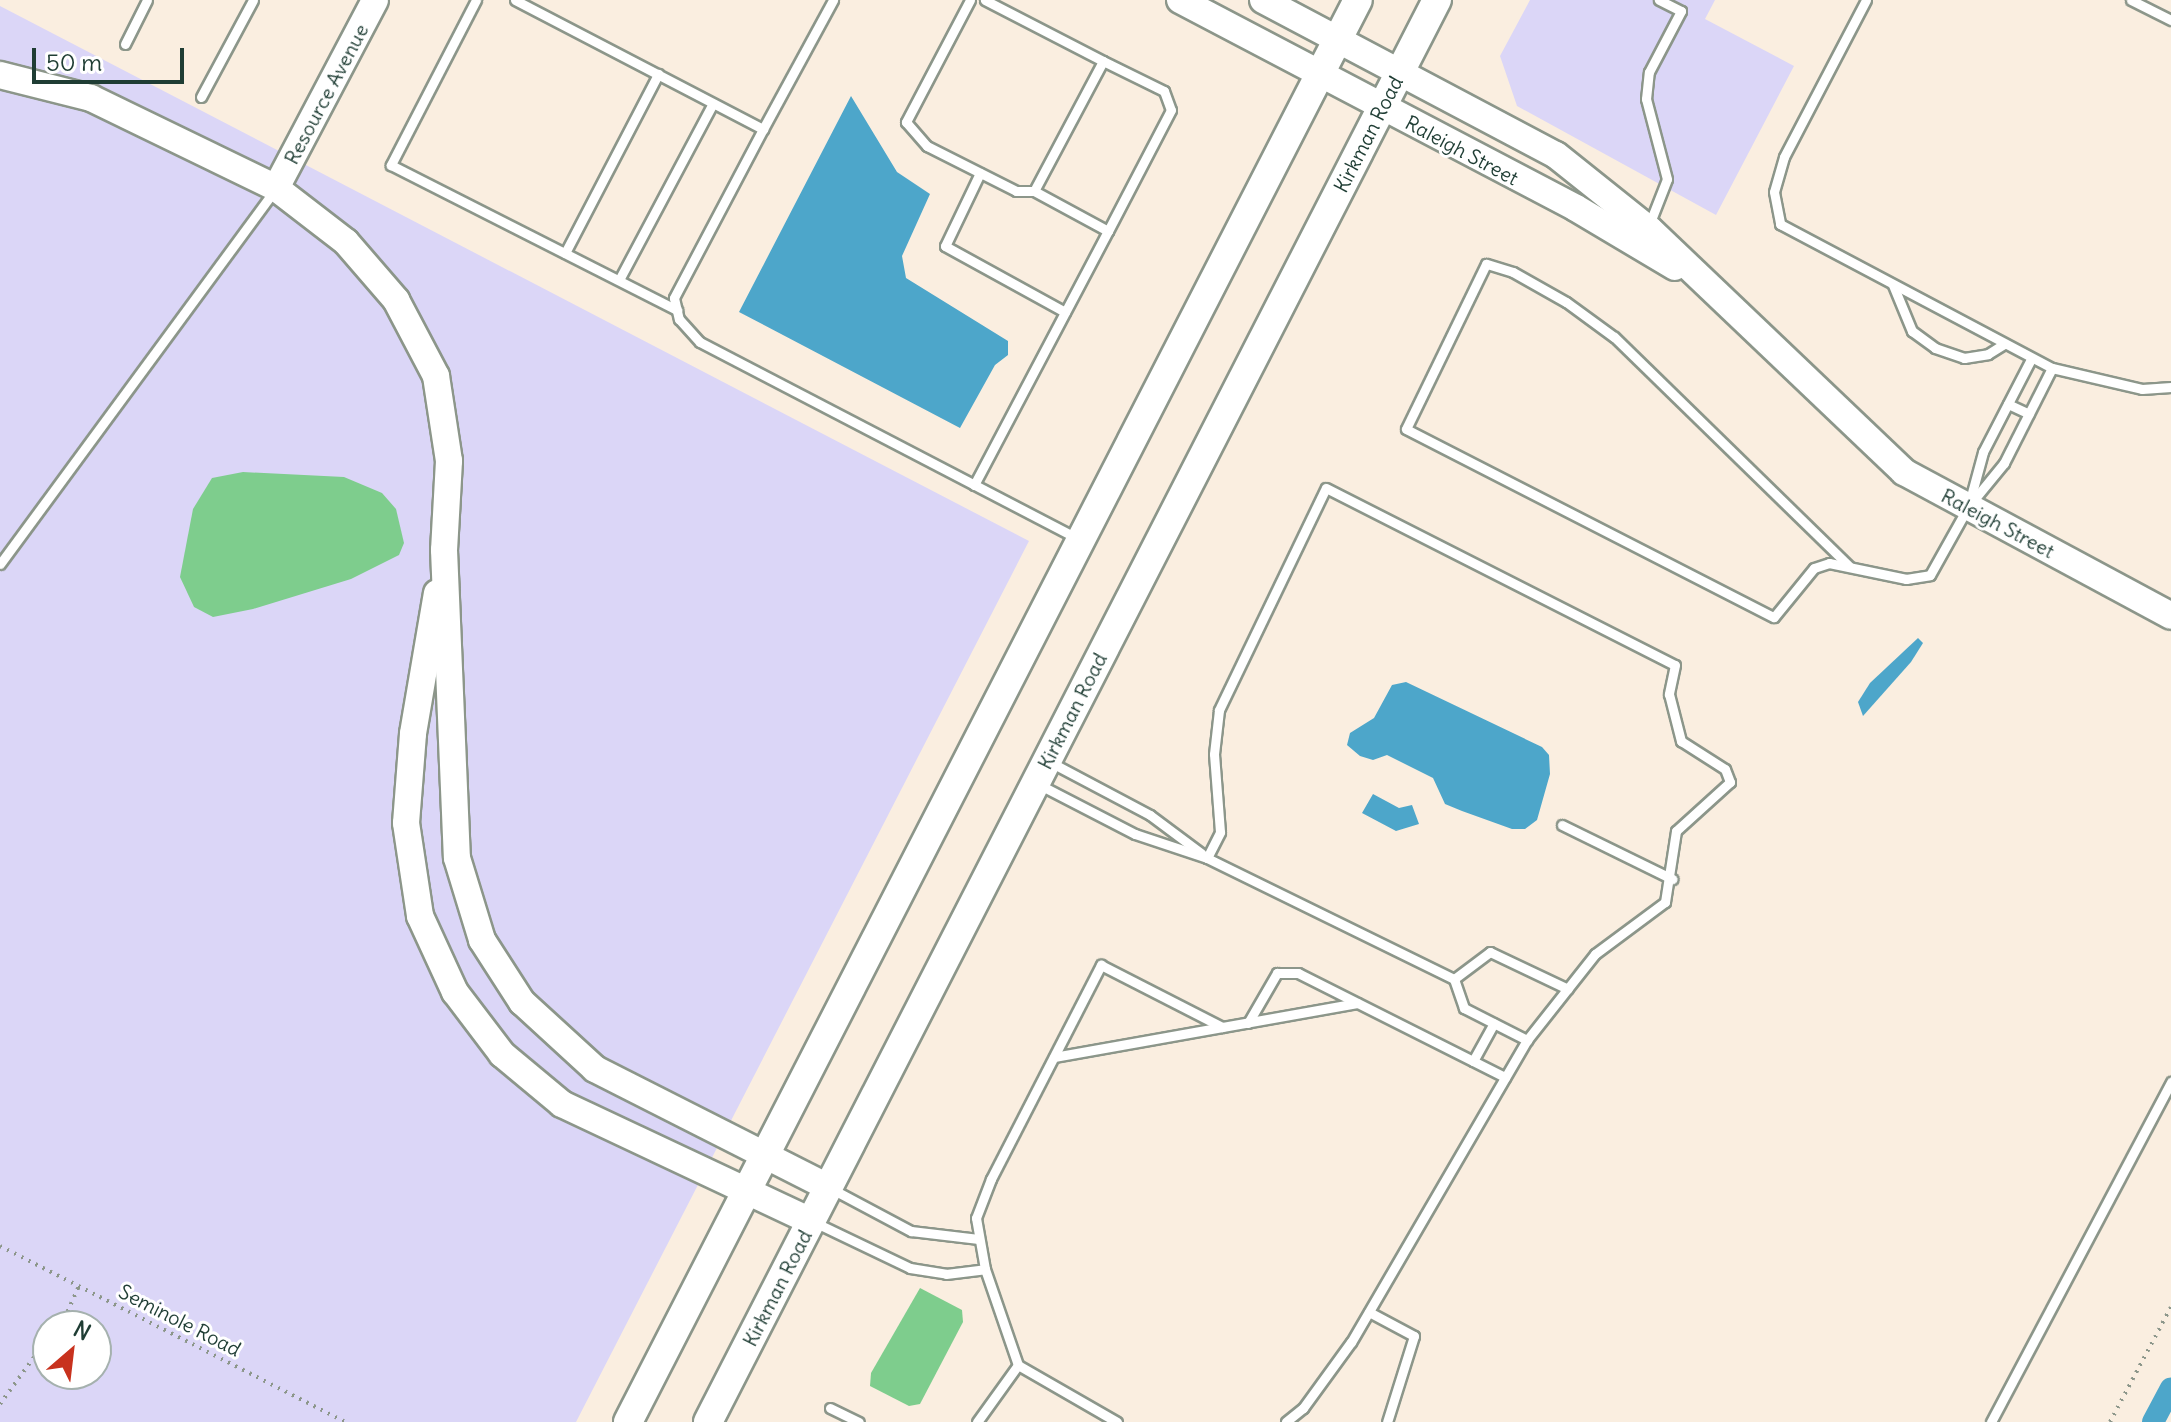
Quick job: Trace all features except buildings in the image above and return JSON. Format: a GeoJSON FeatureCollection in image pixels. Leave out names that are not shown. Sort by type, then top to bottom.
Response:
{"type":"FeatureCollection","features":[{"type":"Feature","properties":{"kind":"main road"},"geometry":{"type":"LineString","coordinates":[[628,1422],[1358,0]]}},
{"type":"Feature","properties":{"kind":"main road","name":"Kirkman Road"},"geometry":{"type":"LineString","coordinates":[[708,1422],[1437,0]]}},
{"type":"Feature","properties":{"kind":"street","name":"Resource Avenue"},"geometry":{"type":"LineString","coordinates":[[276,188],[375,0]]}},
{"type":"Feature","properties":{"kind":"street","name":"Raleigh Street"},"geometry":{"type":"LineString","coordinates":[[1180,0],[1576,208],[1699,280]]}},
{"type":"Feature","properties":{"kind":"street","name":"Raleigh Street"},"geometry":{"type":"LineString","coordinates":[[1263,0],[1556,155],[1648,228],[1699,280],[1904,472],[2171,616]]}},
{"type":"Feature","properties":{"kind":"street"},"geometry":{"type":"LineString","coordinates":[[0,75],[91,98],[276,188],[346,242],[396,300],[436,376],[449,461],[444,550],[457,858],[482,940],[522,1002],[595,1069],[828,1187]]}},
{"type":"Feature","properties":{"kind":"street"},"geometry":{"type":"LineString","coordinates":[[444,550],[413,734],[406,823],[420,916],[455,992],[502,1054],[562,1104],[811,1221]]}},
{"type":"Feature","properties":{"kind":"lane"},"geometry":{"type":"LineString","coordinates":[[125,44],[147,0]]}},
{"type":"Feature","properties":{"kind":"lane"},"geometry":{"type":"LineString","coordinates":[[201,97],[253,0]]}},
{"type":"Feature","properties":{"kind":"lane"},"geometry":{"type":"LineString","coordinates":[[476,0],[391,165],[677,310]]}},
{"type":"Feature","properties":{"kind":"lane"},"geometry":{"type":"LineString","coordinates":[[515,0],[763,129]]}},
{"type":"Feature","properties":{"kind":"lane"},"geometry":{"type":"LineString","coordinates":[[833,0],[674,298],[677,310],[700,342],[1080,540]]}},
{"type":"Feature","properties":{"kind":"lane"},"geometry":{"type":"LineString","coordinates":[[970,0],[906,122],[927,146],[1016,191],[1034,191],[1108,231]]}},
{"type":"Feature","properties":{"kind":"lane"},"geometry":{"type":"LineString","coordinates":[[974,485],[1171,110],[1164,91],[985,0]]}},
{"type":"Feature","properties":{"kind":"lane"},"geometry":{"type":"LineString","coordinates":[[1648,228],[1667,179],[1646,99],[1649,72],[1681,11],[1659,0]]}},
{"type":"Feature","properties":{"kind":"lane"},"geometry":{"type":"LineString","coordinates":[[1866,0],[1784,157],[1775,207],[1780,224],[2052,368],[2142,389],[2171,387]]}},
{"type":"Feature","properties":{"kind":"lane"},"geometry":{"type":"LineString","coordinates":[[2131,0],[2171,20]]}},
{"type":"Feature","properties":{"kind":"lane"},"geometry":{"type":"LineString","coordinates":[[1034,191],[1103,61]]}},
{"type":"Feature","properties":{"kind":"lane"},"geometry":{"type":"LineString","coordinates":[[565,253],[658,74]]}},
{"type":"Feature","properties":{"kind":"lane"},"geometry":{"type":"LineString","coordinates":[[619,280],[713,103]]}},
{"type":"Feature","properties":{"kind":"lane"},"geometry":{"type":"LineString","coordinates":[[980,173],[945,246],[1065,312]]}},
{"type":"Feature","properties":{"kind":"lane"},"geometry":{"type":"LineString","coordinates":[[0,564],[276,188]]}},
{"type":"Feature","properties":{"kind":"lane"},"geometry":{"type":"LineString","coordinates":[[1849,566],[1614,337],[1566,302],[1513,272],[1486,264],[1406,429],[1774,617],[1814,568],[1829,563],[1906,579],[1930,575],[1968,507],[2004,463],[2052,368]]}},
{"type":"Feature","properties":{"kind":"lane"},"geometry":{"type":"LineString","coordinates":[[1893,285],[1912,331],[1935,348],[1964,358],[1988,354],[2004,344]]}},
{"type":"Feature","properties":{"kind":"lane"},"geometry":{"type":"LineString","coordinates":[[1968,507],[1983,452],[2031,359]]}},
{"type":"Feature","properties":{"kind":"lane"},"geometry":{"type":"LineString","coordinates":[[2008,404],[2029,414]]}},
{"type":"Feature","properties":{"kind":"lane"},"geometry":{"type":"LineString","coordinates":[[1207,858],[1220,832],[1214,754],[1219,710],[1326,488],[1675,665],[1669,694],[1681,741],[1725,769],[1730,782],[1676,831],[1672,879],[1665,902],[1595,954],[1527,1040],[1369,1312],[1303,1408],[1286,1422]]}},
{"type":"Feature","properties":{"kind":"lane"},"geometry":{"type":"LineString","coordinates":[[1041,772],[1135,834],[1207,858],[1454,979],[1464,1008],[1527,1040]]}},
{"type":"Feature","properties":{"kind":"lane"},"geometry":{"type":"LineString","coordinates":[[1041,772],[1150,815],[1207,858]]}},
{"type":"Feature","properties":{"kind":"lane"},"geometry":{"type":"LineString","coordinates":[[1562,825],[1672,879]]}},
{"type":"Feature","properties":{"kind":"lane"},"geometry":{"type":"LineString","coordinates":[[1454,979],[1490,952],[1568,989]]}},
{"type":"Feature","properties":{"kind":"lane"},"geometry":{"type":"LineString","coordinates":[[1117,1422],[1018,1365],[985,1269],[976,1218],[991,1179],[1101,965],[1222,1027]]}},
{"type":"Feature","properties":{"kind":"lane"},"geometry":{"type":"LineString","coordinates":[[1248,1023],[1277,973],[1298,973],[1505,1077]]}},
{"type":"Feature","properties":{"kind":"lane"},"geometry":{"type":"LineString","coordinates":[[1054,1057],[1357,1003]]}},
{"type":"Feature","properties":{"kind":"lane"},"geometry":{"type":"LineString","coordinates":[[1473,1061],[1494,1023]]}},
{"type":"Feature","properties":{"kind":"lane"},"geometry":{"type":"LineString","coordinates":[[1991,1422],[2171,1082]]}},
{"type":"Feature","properties":{"kind":"lane"},"geometry":{"type":"LineString","coordinates":[[828,1187],[911,1231],[979,1239]]}},
{"type":"Feature","properties":{"kind":"lane"},"geometry":{"type":"LineString","coordinates":[[811,1221],[910,1268],[946,1274],[985,1269]]}},
{"type":"Feature","properties":{"kind":"lane"},"geometry":{"type":"LineString","coordinates":[[1369,1312],[1414,1336],[1387,1422]]}},
{"type":"Feature","properties":{"kind":"lane"},"geometry":{"type":"LineString","coordinates":[[977,1422],[1018,1365]]}},
{"type":"Feature","properties":{"kind":"lane"},"geometry":{"type":"LineString","coordinates":[[830,1408],[859,1422]]}},
{"type":"Feature","properties":{"kind":"path","name":"Seminole Road"},"geometry":{"type":"LineString","coordinates":[[0,1246],[345,1422]]}},
{"type":"Feature","properties":{"kind":"path"},"geometry":{"type":"LineString","coordinates":[[68,1310],[79,1286]]}},
{"type":"Feature","properties":{"kind":"path"},"geometry":{"type":"LineString","coordinates":[[2110,1422],[2171,1307]]}},
{"type":"Feature","properties":{"kind":"path"},"geometry":{"type":"LineString","coordinates":[[0,1404],[32,1360]]}},
{"type":"Feature","properties":{"kind":"shaded area"},"geometry":{"type":"Polygon","coordinates":[[[1530,0],[1715,0],[1705,19],[1794,66],[1716,215],[1517,106],[1500,56],[1530,0]]]}},
{"type":"Feature","properties":{"kind":"shaded area"},"geometry":{"type":"Polygon","coordinates":[[[0,6],[1029,541],[576,1422],[0,1422],[0,6]]]}},
{"type":"Feature","properties":{"kind":"green space"},"geometry":{"type":"Polygon","coordinates":[[[243,472],[344,477],[382,493],[396,509],[404,543],[399,555],[351,579],[253,609],[213,617],[194,607],[180,577],[193,509],[212,478],[243,472]]]}},
{"type":"Feature","properties":{"kind":"green space"},"geometry":{"type":"Polygon","coordinates":[[[920,1288],[962,1310],[963,1322],[920,1404],[909,1406],[870,1386],[871,1373],[920,1288]]]}},
{"type":"Feature","properties":{"kind":"water"},"geometry":{"type":"Polygon","coordinates":[[[851,96],[897,172],[930,194],[902,256],[906,278],[1008,341],[1008,355],[995,365],[960,428],[739,312],[851,96]]]}},
{"type":"Feature","properties":{"kind":"water"},"geometry":{"type":"Polygon","coordinates":[[[1918,638],[1923,643],[1911,662],[1863,716],[1858,702],[1870,683],[1918,638]]]}},
{"type":"Feature","properties":{"kind":"water"},"geometry":{"type":"Polygon","coordinates":[[[1406,682],[1542,747],[1549,755],[1550,774],[1537,820],[1525,829],[1512,829],[1462,811],[1445,804],[1433,778],[1387,755],[1373,760],[1360,756],[1347,745],[1350,733],[1374,718],[1392,685],[1406,682]]]}},
{"type":"Feature","properties":{"kind":"water"},"geometry":{"type":"Polygon","coordinates":[[[1373,794],[1399,808],[1412,805],[1419,824],[1396,831],[1362,813],[1373,794]]]}},
{"type":"Feature","properties":{"kind":"waterway"},"geometry":{"type":"LineString","coordinates":[[2153,1422],[2171,1388]]}}]}
